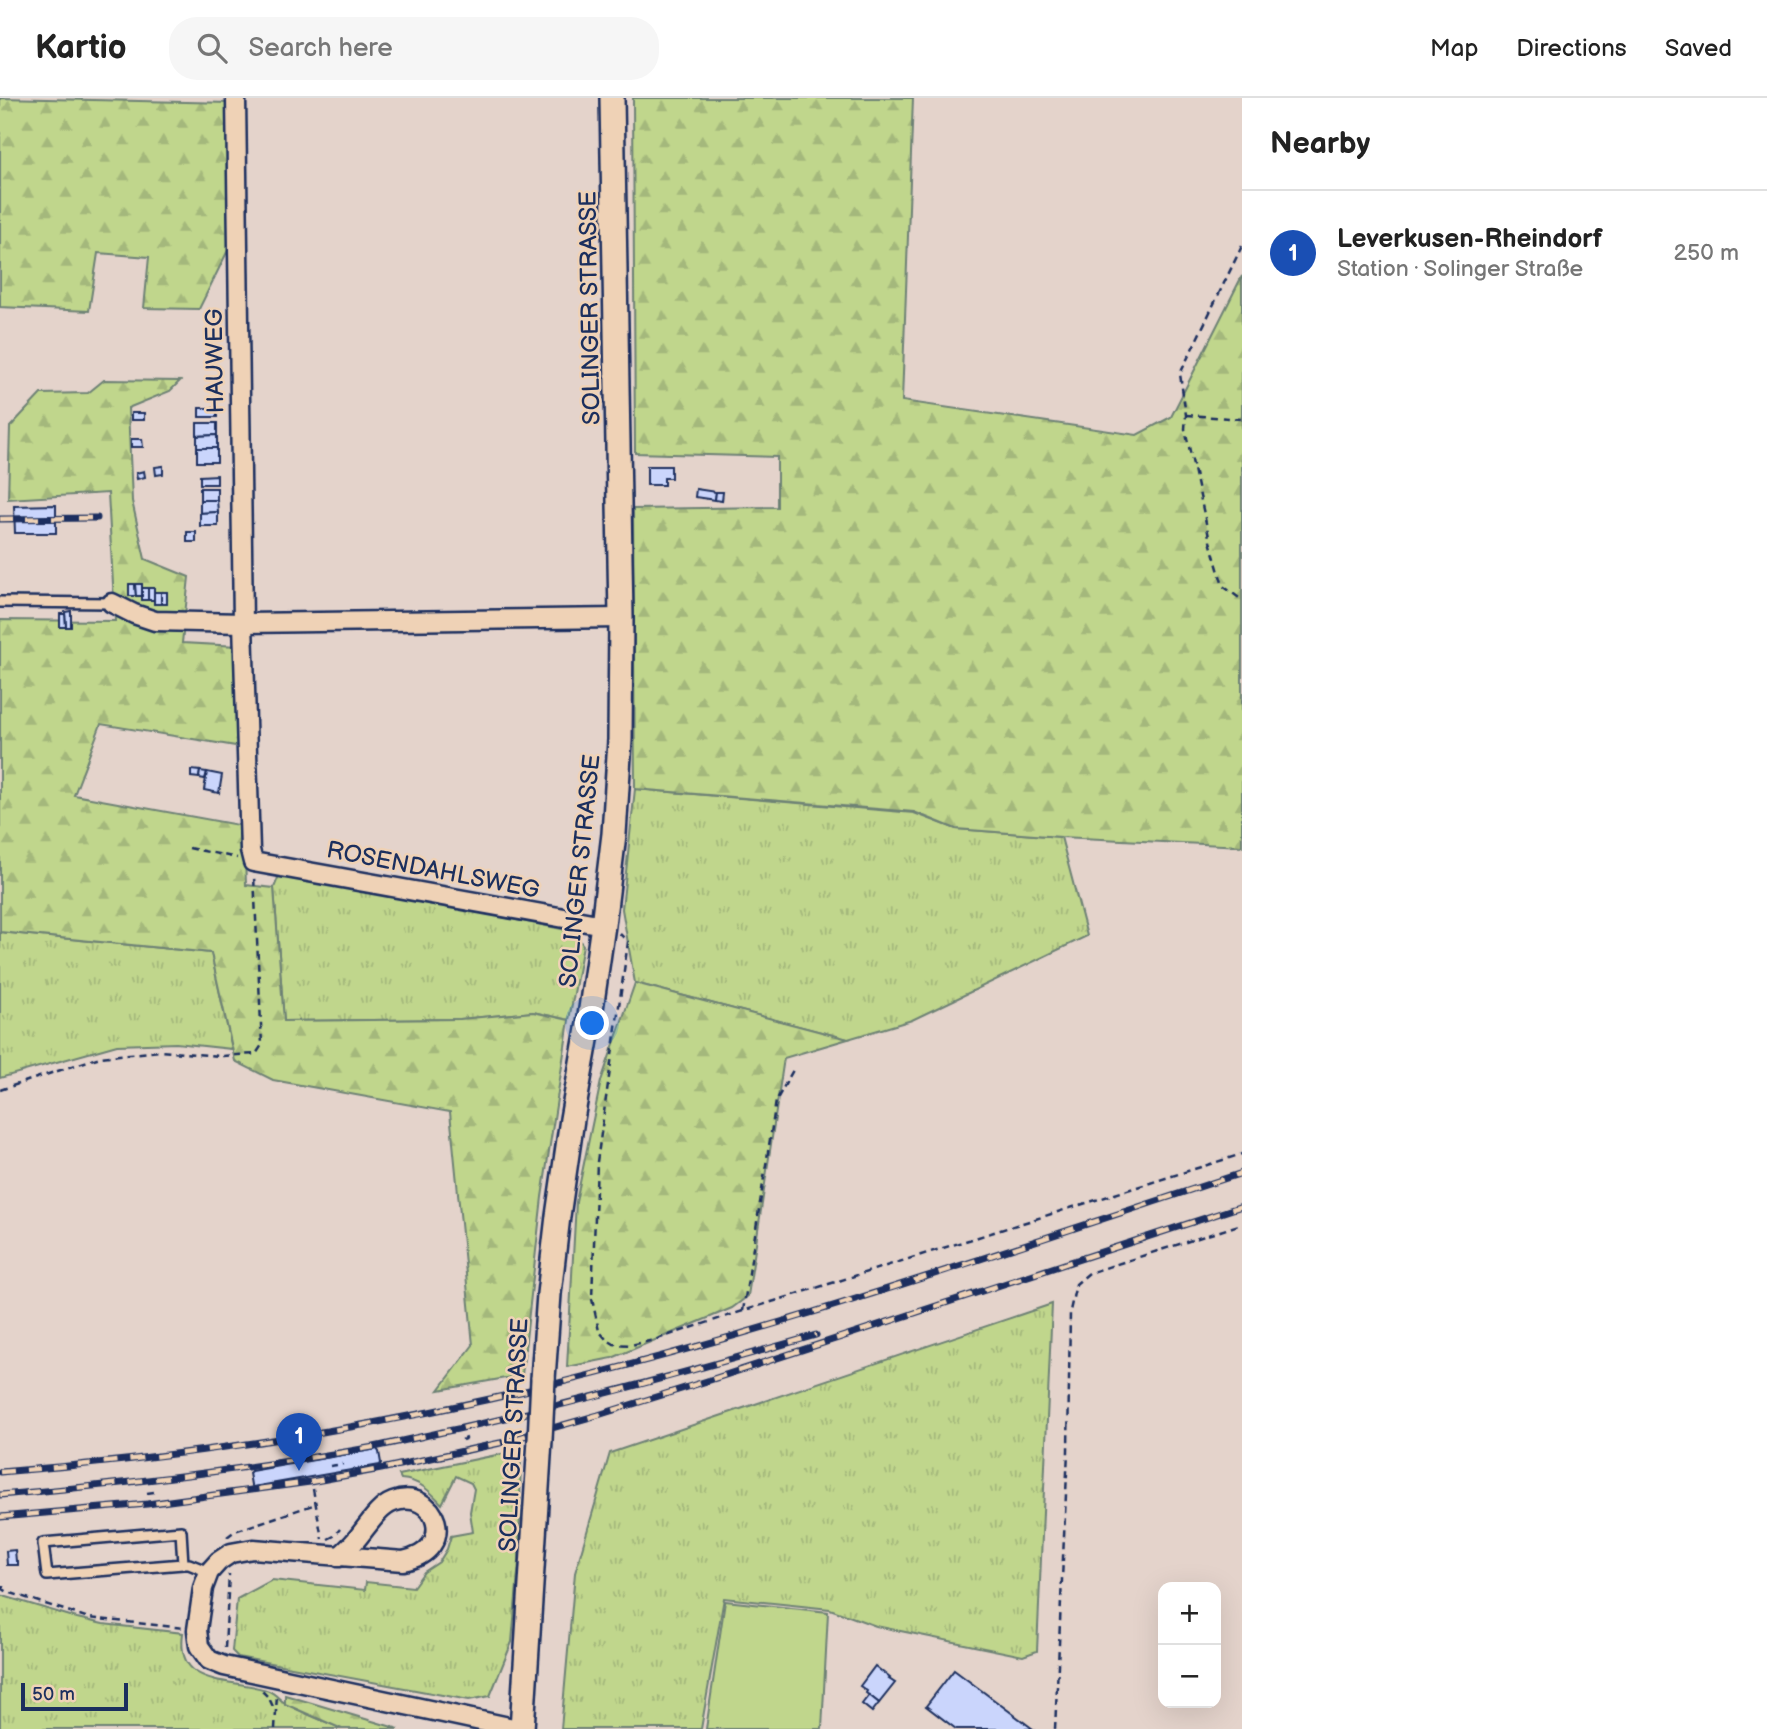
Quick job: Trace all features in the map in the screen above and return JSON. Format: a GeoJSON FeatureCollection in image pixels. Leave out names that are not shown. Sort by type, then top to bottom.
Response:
{"type":"FeatureCollection","features":[{"type":"Feature","properties":{"kind":"main road","name":"SOLINGER STRASSE"},"geometry":{"type":"LineString","coordinates":[[520,1729],[549,1294],[572,1119],[603,925],[614,834],[621,740],[612,98]]}},
{"type":"Feature","properties":{"kind":"street","name":"HAUWEG"},"geometry":{"type":"LineString","coordinates":[[236,98],[243,624],[250,850],[253,862]]}},
{"type":"Feature","properties":{"kind":"street"},"geometry":{"type":"LineString","coordinates":[[112,603],[155,621],[243,624],[621,618]]}},
{"type":"Feature","properties":{"kind":"street","name":"ROSENDAHLSWEG"},"geometry":{"type":"LineString","coordinates":[[253,862],[603,925]]}},
{"type":"Feature","properties":{"kind":"street"},"geometry":{"type":"LineString","coordinates":[[197,1630],[203,1588],[209,1572],[231,1553],[253,1549],[339,1557],[403,1561],[415,1559],[434,1541],[438,1528],[435,1517],[428,1508],[416,1502],[404,1500],[391,1503],[379,1512],[339,1557]]}},
{"type":"Feature","properties":{"kind":"street","name":"SOLINGER STRASSE"},"geometry":{"type":"LineString","coordinates":[[197,1630],[199,1646],[209,1660],[224,1666],[520,1729]]}},
{"type":"Feature","properties":{"kind":"lane"},"geometry":{"type":"LineString","coordinates":[[0,602],[112,603]]}},
{"type":"Feature","properties":{"kind":"lane"},"geometry":{"type":"LineString","coordinates":[[183,1564],[181,1531],[43,1543],[47,1575],[183,1564],[209,1572]]}},
{"type":"Feature","properties":{"kind":"path"},"geometry":{"type":"LineString","coordinates":[[1242,246],[1180,374],[1186,415],[1185,429],[1210,541],[1223,586],[1242,600]]}},
{"type":"Feature","properties":{"kind":"path"},"geometry":{"type":"LineString","coordinates":[[1186,415],[1242,419]]}},
{"type":"Feature","properties":{"kind":"path"},"geometry":{"type":"LineString","coordinates":[[0,1090],[100,1056],[160,1051],[220,1056],[256,1054],[262,1045],[253,862],[189,848]]}},
{"type":"Feature","properties":{"kind":"path"},"geometry":{"type":"LineString","coordinates":[[603,925],[617,931],[628,942],[597,1162],[592,1299],[599,1331],[614,1344],[631,1345],[654,1340],[1242,1154]]}},
{"type":"Feature","properties":{"kind":"path"},"geometry":{"type":"LineString","coordinates":[[743,1311],[776,1101],[793,1070]]}},
{"type":"Feature","properties":{"kind":"path"},"geometry":{"type":"LineString","coordinates":[[1055,1729],[1067,1465],[1070,1311],[1076,1284],[1090,1273],[1242,1224]]}},
{"type":"Feature","properties":{"kind":"path"},"geometry":{"type":"LineString","coordinates":[[462,1440],[467,1438]]}},
{"type":"Feature","properties":{"kind":"path"},"geometry":{"type":"LineString","coordinates":[[330,1466],[343,1464]]}},
{"type":"Feature","properties":{"kind":"path"},"geometry":{"type":"LineString","coordinates":[[313,1489],[320,1528]]}},
{"type":"Feature","properties":{"kind":"path"},"geometry":{"type":"LineString","coordinates":[[147,1493],[154,1492]]}},
{"type":"Feature","properties":{"kind":"path"},"geometry":{"type":"LineString","coordinates":[[224,1666],[231,1553],[227,1536],[316,1504]]}},
{"type":"Feature","properties":{"kind":"path"},"geometry":{"type":"LineString","coordinates":[[323,1541],[340,1530]]}},
{"type":"Feature","properties":{"kind":"path"},"geometry":{"type":"LineString","coordinates":[[3,1586],[8,1592],[89,1618],[197,1630]]}},
{"type":"Feature","properties":{"kind":"path"},"geometry":{"type":"LineString","coordinates":[[275,1729],[278,1678]]}},
{"type":"Feature","properties":{"kind":"path"},"geometry":{"type":"LineString","coordinates":[[257,1686],[269,1698],[275,1712]]}},
{"type":"Feature","properties":{"kind":"green space"},"geometry":{"type":"Polygon","coordinates":[[[0,98],[231,103],[232,242],[199,309],[144,308],[149,257],[98,253],[89,311],[0,307],[0,98]]]}},
{"type":"Feature","properties":{"kind":"green space"},"geometry":{"type":"Polygon","coordinates":[[[633,98],[913,98],[902,401],[1137,435],[1171,417],[1242,276],[1242,846],[956,829],[914,812],[635,789],[633,509],[777,507],[777,457],[635,453],[633,98]]]}},
{"type":"Feature","properties":{"kind":"green space"},"geometry":{"type":"Polygon","coordinates":[[[104,380],[180,381],[170,391],[128,408],[132,501],[145,559],[189,577],[182,643],[238,646],[242,747],[101,724],[74,795],[244,826],[246,885],[274,888],[284,1021],[460,1019],[533,1012],[569,1020],[542,1197],[522,1375],[439,1390],[473,1345],[450,1112],[273,1080],[235,1061],[211,953],[0,932],[0,620],[115,621],[108,493],[8,499],[10,427],[41,394],[88,393],[104,380]]]}},
{"type":"Feature","properties":{"kind":"green space"},"geometry":{"type":"Polygon","coordinates":[[[635,789],[914,813],[956,829],[1061,837],[1087,936],[912,1020],[848,1039],[635,983],[622,909],[635,789]]]}},
{"type":"Feature","properties":{"kind":"green space"},"geometry":{"type":"Polygon","coordinates":[[[280,873],[572,931],[583,945],[569,1020],[533,1012],[460,1019],[284,1021],[274,888],[280,873]]]}},
{"type":"Feature","properties":{"kind":"green space"},"geometry":{"type":"Polygon","coordinates":[[[0,932],[211,953],[232,1049],[176,1043],[117,1045],[0,1078],[0,932]]]}},
{"type":"Feature","properties":{"kind":"green space"},"geometry":{"type":"Polygon","coordinates":[[[635,983],[848,1039],[784,1058],[748,1296],[732,1308],[612,1358],[567,1367],[576,1202],[601,1081],[635,983]]]}},
{"type":"Feature","properties":{"kind":"green space"},"geometry":{"type":"Polygon","coordinates":[[[1052,1304],[1037,1651],[1023,1656],[876,1626],[830,1609],[724,1598],[701,1729],[561,1729],[575,1573],[610,1453],[1052,1304]]]}},
{"type":"Feature","properties":{"kind":"green space"},"geometry":{"type":"Polygon","coordinates":[[[521,1450],[519,1562],[512,1642],[490,1696],[469,1700],[238,1657],[232,1651],[237,1599],[272,1580],[365,1590],[366,1582],[413,1587],[424,1572],[439,1562],[451,1536],[473,1532],[470,1512],[474,1489],[471,1483],[456,1476],[442,1504],[424,1487],[401,1479],[399,1475],[521,1450]]]}},
{"type":"Feature","properties":{"kind":"green space"},"geometry":{"type":"Polygon","coordinates":[[[0,1595],[103,1624],[183,1633],[183,1651],[188,1664],[197,1673],[224,1682],[269,1691],[294,1708],[342,1729],[0,1729],[0,1595]]]}},
{"type":"Feature","properties":{"kind":"green space"},"geometry":{"type":"Polygon","coordinates":[[[725,1601],[828,1612],[822,1729],[706,1729],[725,1601]]]}},
{"type":"Feature","properties":{"kind":"green space"},"geometry":{"type":"Polygon","coordinates":[[[285,1695],[399,1729],[342,1729],[285,1704],[285,1695]]]}},
{"type":"Feature","properties":{"kind":"building"},"geometry":{"type":"Polygon","coordinates":[[[199,408],[217,408],[217,417],[199,417],[199,408]]]}},
{"type":"Feature","properties":{"kind":"building"},"geometry":{"type":"Polygon","coordinates":[[[131,413],[144,413],[144,420],[131,420],[131,413]]]}},
{"type":"Feature","properties":{"kind":"building"},"geometry":{"type":"Polygon","coordinates":[[[197,423],[217,423],[217,435],[197,436],[197,423]]]}},
{"type":"Feature","properties":{"kind":"building"},"geometry":{"type":"Polygon","coordinates":[[[217,435],[217,448],[197,448],[197,436],[217,435]]]}},
{"type":"Feature","properties":{"kind":"building"},"geometry":{"type":"Polygon","coordinates":[[[131,439],[142,439],[143,447],[131,447],[131,439]]]}},
{"type":"Feature","properties":{"kind":"building"},"geometry":{"type":"Polygon","coordinates":[[[197,448],[217,448],[217,462],[197,462],[197,448]]]}},
{"type":"Feature","properties":{"kind":"building"},"geometry":{"type":"Polygon","coordinates":[[[163,466],[163,474],[156,475],[155,467],[163,466]]]}},
{"type":"Feature","properties":{"kind":"building"},"geometry":{"type":"Polygon","coordinates":[[[647,466],[671,466],[671,478],[664,478],[664,485],[647,485],[647,466]]]}},
{"type":"Feature","properties":{"kind":"building"},"geometry":{"type":"Polygon","coordinates":[[[144,471],[145,477],[137,479],[136,473],[144,471]]]}},
{"type":"Feature","properties":{"kind":"building"},"geometry":{"type":"Polygon","coordinates":[[[217,475],[217,484],[200,484],[200,476],[217,475]]]}},
{"type":"Feature","properties":{"kind":"building"},"geometry":{"type":"Polygon","coordinates":[[[200,488],[217,488],[217,500],[200,500],[200,488]]]}},
{"type":"Feature","properties":{"kind":"building"},"geometry":{"type":"Polygon","coordinates":[[[696,489],[716,492],[715,500],[695,497],[696,489]]]}},
{"type":"Feature","properties":{"kind":"building"},"geometry":{"type":"Polygon","coordinates":[[[716,492],[723,492],[722,501],[715,500],[716,492]]]}},
{"type":"Feature","properties":{"kind":"building"},"geometry":{"type":"Polygon","coordinates":[[[200,500],[217,500],[218,512],[200,513],[200,500]]]}},
{"type":"Feature","properties":{"kind":"building"},"geometry":{"type":"Polygon","coordinates":[[[56,505],[56,533],[15,533],[14,506],[56,505]]]}},
{"type":"Feature","properties":{"kind":"building"},"geometry":{"type":"Polygon","coordinates":[[[218,512],[218,526],[200,526],[200,513],[218,512]]]}},
{"type":"Feature","properties":{"kind":"building"},"geometry":{"type":"Polygon","coordinates":[[[187,532],[196,532],[196,542],[187,542],[187,532]]]}},
{"type":"Feature","properties":{"kind":"building"},"geometry":{"type":"Polygon","coordinates":[[[129,584],[135,584],[136,596],[129,596],[129,584]]]}},
{"type":"Feature","properties":{"kind":"building"},"geometry":{"type":"Polygon","coordinates":[[[135,584],[142,584],[142,596],[136,596],[135,584]]]}},
{"type":"Feature","properties":{"kind":"building"},"geometry":{"type":"Polygon","coordinates":[[[142,588],[148,588],[148,600],[142,600],[142,588]]]}},
{"type":"Feature","properties":{"kind":"building"},"geometry":{"type":"Polygon","coordinates":[[[148,588],[154,588],[154,600],[148,600],[148,588]]]}},
{"type":"Feature","properties":{"kind":"building"},"geometry":{"type":"Polygon","coordinates":[[[154,592],[161,592],[161,604],[154,604],[154,592]]]}},
{"type":"Feature","properties":{"kind":"building"},"geometry":{"type":"Polygon","coordinates":[[[161,592],[167,592],[167,604],[161,604],[161,592]]]}},
{"type":"Feature","properties":{"kind":"building"},"geometry":{"type":"Polygon","coordinates":[[[71,611],[71,627],[66,627],[65,612],[71,611]]]}},
{"type":"Feature","properties":{"kind":"building"},"geometry":{"type":"Polygon","coordinates":[[[60,614],[65,614],[66,627],[60,627],[60,614]]]}},
{"type":"Feature","properties":{"kind":"building"},"geometry":{"type":"Polygon","coordinates":[[[191,770],[200,771],[199,778],[191,777],[191,770]]]}},
{"type":"Feature","properties":{"kind":"building"},"geometry":{"type":"Polygon","coordinates":[[[200,771],[207,772],[205,779],[199,778],[200,771]]]}},
{"type":"Feature","properties":{"kind":"building"},"geometry":{"type":"Polygon","coordinates":[[[207,772],[222,775],[219,793],[204,790],[207,772]]]}},
{"type":"Feature","properties":{"kind":"building"},"geometry":{"type":"Polygon","coordinates":[[[377,1449],[380,1465],[253,1487],[251,1485],[251,1471],[377,1449]]]}},
{"type":"Feature","properties":{"kind":"building"},"geometry":{"type":"Polygon","coordinates":[[[15,1550],[18,1565],[7,1565],[6,1551],[15,1550]]]}},
{"type":"Feature","properties":{"kind":"building"},"geometry":{"type":"Polygon","coordinates":[[[875,1666],[895,1683],[879,1703],[860,1686],[875,1666]]]}},
{"type":"Feature","properties":{"kind":"building"},"geometry":{"type":"Polygon","coordinates":[[[954,1670],[1033,1729],[956,1729],[926,1706],[954,1670]]]}},
{"type":"Feature","properties":{"kind":"building"},"geometry":{"type":"Polygon","coordinates":[[[869,1695],[879,1703],[872,1712],[862,1704],[869,1695]]]}},
{"type":"Feature","properties":{"kind":"railway"},"geometry":{"type":"LineString","coordinates":[[0,519],[97,518]]}},
{"type":"Feature","properties":{"kind":"railway"},"geometry":{"type":"LineString","coordinates":[[0,1472],[124,1460],[246,1444],[369,1424],[490,1399],[775,1324],[1242,1173]]}},
{"type":"Feature","properties":{"kind":"railway"},"geometry":{"type":"LineString","coordinates":[[0,1517],[147,1504],[310,1482],[500,1443],[707,1381],[1242,1206]]}},
{"type":"Feature","properties":{"kind":"railway"},"geometry":{"type":"LineString","coordinates":[[0,1495],[187,1475],[374,1447],[595,1396],[816,1335]]}},
{"type":"Feature","properties":{"kind":"place","name":"Leverkusen-Rheindorf"},"geometry":{"type":"Point","coordinates":[299,1471]}}]}
